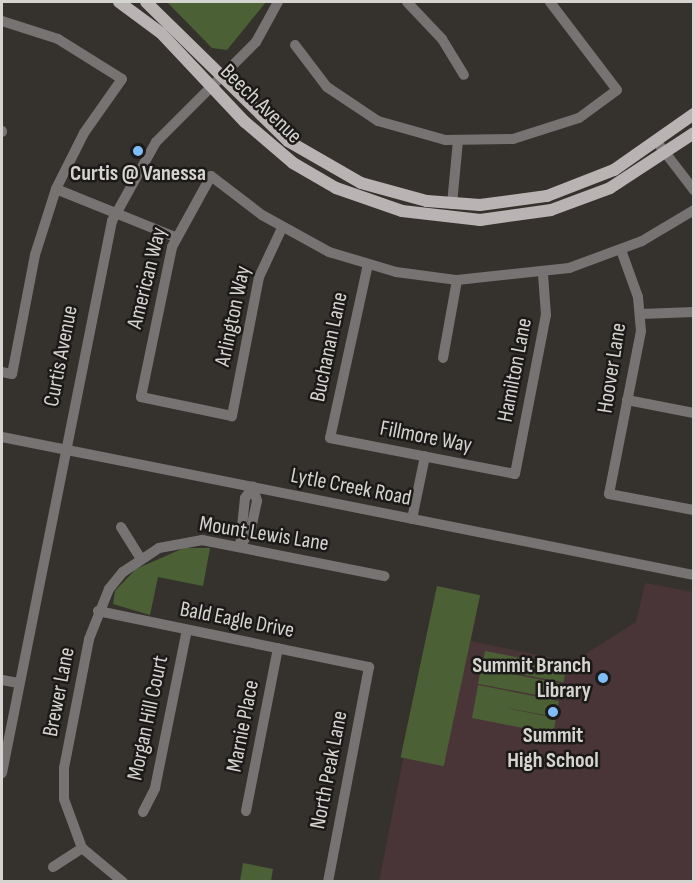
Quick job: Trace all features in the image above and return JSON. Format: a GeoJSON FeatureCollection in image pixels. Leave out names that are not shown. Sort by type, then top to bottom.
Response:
{"type":"FeatureCollection","features":[{"type":"Feature","properties":{"kind":"main road","name":"Beech Avenue"},"geometry":{"type":"LineString","coordinates":[[119,2],[161,33],[265,141],[311,175],[370,202],[428,216],[480,220],[551,210],[610,188],[666,154],[693,133]]}},
{"type":"Feature","properties":{"kind":"main road","name":"Beech Avenue"},"geometry":{"type":"LineString","coordinates":[[146,2],[222,74],[274,130],[318,162],[394,194],[452,204],[547,196],[614,170],[657,142],[693,114]]}},
{"type":"Feature","properties":{"kind":"street","name":"Curtis Avenue"},"geometry":{"type":"LineString","coordinates":[[2,773],[62,449],[115,213],[150,149],[210,84],[256,42],[278,2]]}},
{"type":"Feature","properties":{"kind":"street"},"geometry":{"type":"LineString","coordinates":[[406,2],[442,39],[464,75]]}},
{"type":"Feature","properties":{"kind":"street"},"geometry":{"type":"LineString","coordinates":[[295,45],[316,76],[352,106],[404,131],[458,141],[546,131],[588,113],[617,90],[550,2]]}},
{"type":"Feature","properties":{"kind":"street"},"geometry":{"type":"LineString","coordinates":[[2,21],[58,39],[122,79],[84,133],[56,189],[35,255],[7,373]]}},
{"type":"Feature","properties":{"kind":"street"},"geometry":{"type":"LineString","coordinates":[[452,204],[458,141]]}},
{"type":"Feature","properties":{"kind":"street"},"geometry":{"type":"LineString","coordinates":[[657,142],[693,190]]}},
{"type":"Feature","properties":{"kind":"street","name":"American Way"},"geometry":{"type":"LineString","coordinates":[[141,397],[175,237],[211,176],[282,228]]}},
{"type":"Feature","properties":{"kind":"street"},"geometry":{"type":"LineString","coordinates":[[56,189],[175,237]]}},
{"type":"Feature","properties":{"kind":"street"},"geometry":{"type":"LineString","coordinates":[[282,228],[368,264],[457,280],[543,274],[621,250],[693,210]]}},
{"type":"Feature","properties":{"kind":"street","name":"Arlington Way"},"geometry":{"type":"LineString","coordinates":[[141,397],[232,416],[261,271],[282,228]]}},
{"type":"Feature","properties":{"kind":"street","name":"Hoover Lane"},"geometry":{"type":"LineString","coordinates":[[621,250],[641,314],[609,494],[693,510]]}},
{"type":"Feature","properties":{"kind":"street","name":"Buchanan Lane"},"geometry":{"type":"LineString","coordinates":[[330,438],[368,264]]}},
{"type":"Feature","properties":{"kind":"street","name":"Hamilton Lane"},"geometry":{"type":"LineString","coordinates":[[515,474],[546,315],[543,274]]}},
{"type":"Feature","properties":{"kind":"street"},"geometry":{"type":"LineString","coordinates":[[443,358],[457,280]]}},
{"type":"Feature","properties":{"kind":"street"},"geometry":{"type":"LineString","coordinates":[[641,314],[693,312]]}},
{"type":"Feature","properties":{"kind":"street"},"geometry":{"type":"LineString","coordinates":[[627,400],[693,413]]}},
{"type":"Feature","properties":{"kind":"street","name":"Lytle Creek Road"},"geometry":{"type":"LineString","coordinates":[[2,437],[693,575]]}},
{"type":"Feature","properties":{"kind":"street","name":"Fillmore Way"},"geometry":{"type":"LineString","coordinates":[[330,438],[515,474]]}},
{"type":"Feature","properties":{"kind":"street"},"geometry":{"type":"LineString","coordinates":[[412,519],[425,456]]}},
{"type":"Feature","properties":{"kind":"street"},"geometry":{"type":"LineString","coordinates":[[240,547],[245,498],[253,487]]}},
{"type":"Feature","properties":{"kind":"street"},"geometry":{"type":"LineString","coordinates":[[121,527],[140,557]]}},
{"type":"Feature","properties":{"kind":"street","name":"Mount Lewis Lane"},"geometry":{"type":"LineString","coordinates":[[140,557],[189,541],[240,547],[384,576]]}},
{"type":"Feature","properties":{"kind":"street","name":"Brewer Lane"},"geometry":{"type":"LineString","coordinates":[[82,848],[67,818],[64,768],[98,611],[109,589],[140,557]]}},
{"type":"Feature","properties":{"kind":"street","name":"Bald Eagle Drive"},"geometry":{"type":"LineString","coordinates":[[98,611],[369,667]]}},
{"type":"Feature","properties":{"kind":"street","name":"Morgan Hill Court"},"geometry":{"type":"LineString","coordinates":[[143,812],[155,788],[187,630]]}},
{"type":"Feature","properties":{"kind":"street","name":"Marnie Place"},"geometry":{"type":"LineString","coordinates":[[246,811],[278,648]]}},
{"type":"Feature","properties":{"kind":"street","name":"North Peak Lane"},"geometry":{"type":"LineString","coordinates":[[328,882],[369,667]]}},
{"type":"Feature","properties":{"kind":"street"},"geometry":{"type":"LineString","coordinates":[[2,680],[19,683]]}},
{"type":"Feature","properties":{"kind":"street"},"geometry":{"type":"LineString","coordinates":[[53,867],[82,848],[123,882]]}},
{"type":"Feature","properties":{"kind":"shaded area","name":"Summit High School"},"geometry":{"type":"Polygon","coordinates":[[[645,583],[693,592],[693,881],[379,882],[437,586],[480,595],[471,641],[562,660],[566,666],[636,622],[645,583]]]}},
{"type":"Feature","properties":{"kind":"green space"},"geometry":{"type":"Polygon","coordinates":[[[167,2],[266,2],[227,50],[212,48],[167,2]]]}},
{"type":"Feature","properties":{"kind":"green space"},"geometry":{"type":"Polygon","coordinates":[[[184,548],[210,548],[203,586],[158,577],[150,615],[113,604],[115,591],[136,569],[184,548]]]}},
{"type":"Feature","properties":{"kind":"green space"},"geometry":{"type":"Polygon","coordinates":[[[437,586],[480,595],[444,766],[401,757],[437,586]]]}},
{"type":"Feature","properties":{"kind":"green space"},"geometry":{"type":"Polygon","coordinates":[[[485,651],[566,667],[563,683],[482,667],[485,651]]]}},
{"type":"Feature","properties":{"kind":"green space"},"geometry":{"type":"Polygon","coordinates":[[[481,668],[562,684],[559,700],[478,684],[481,668]]]}},
{"type":"Feature","properties":{"kind":"green space"},"geometry":{"type":"Polygon","coordinates":[[[478,685],[559,701],[556,717],[501,707],[556,718],[553,734],[472,718],[478,685]]]}},
{"type":"Feature","properties":{"kind":"green space"},"geometry":{"type":"Polygon","coordinates":[[[243,863],[273,869],[271,881],[240,881],[243,863]]]}},
{"type":"Feature","properties":{"kind":"place","name":"Curtis @ Vanessa"},"geometry":{"type":"Point","coordinates":[138,151]}},
{"type":"Feature","properties":{"kind":"place","name":"Summit Branch Library"},"geometry":{"type":"Point","coordinates":[603,678]}},
{"type":"Feature","properties":{"kind":"place","name":"Summit High School"},"geometry":{"type":"Point","coordinates":[553,712]}}]}
